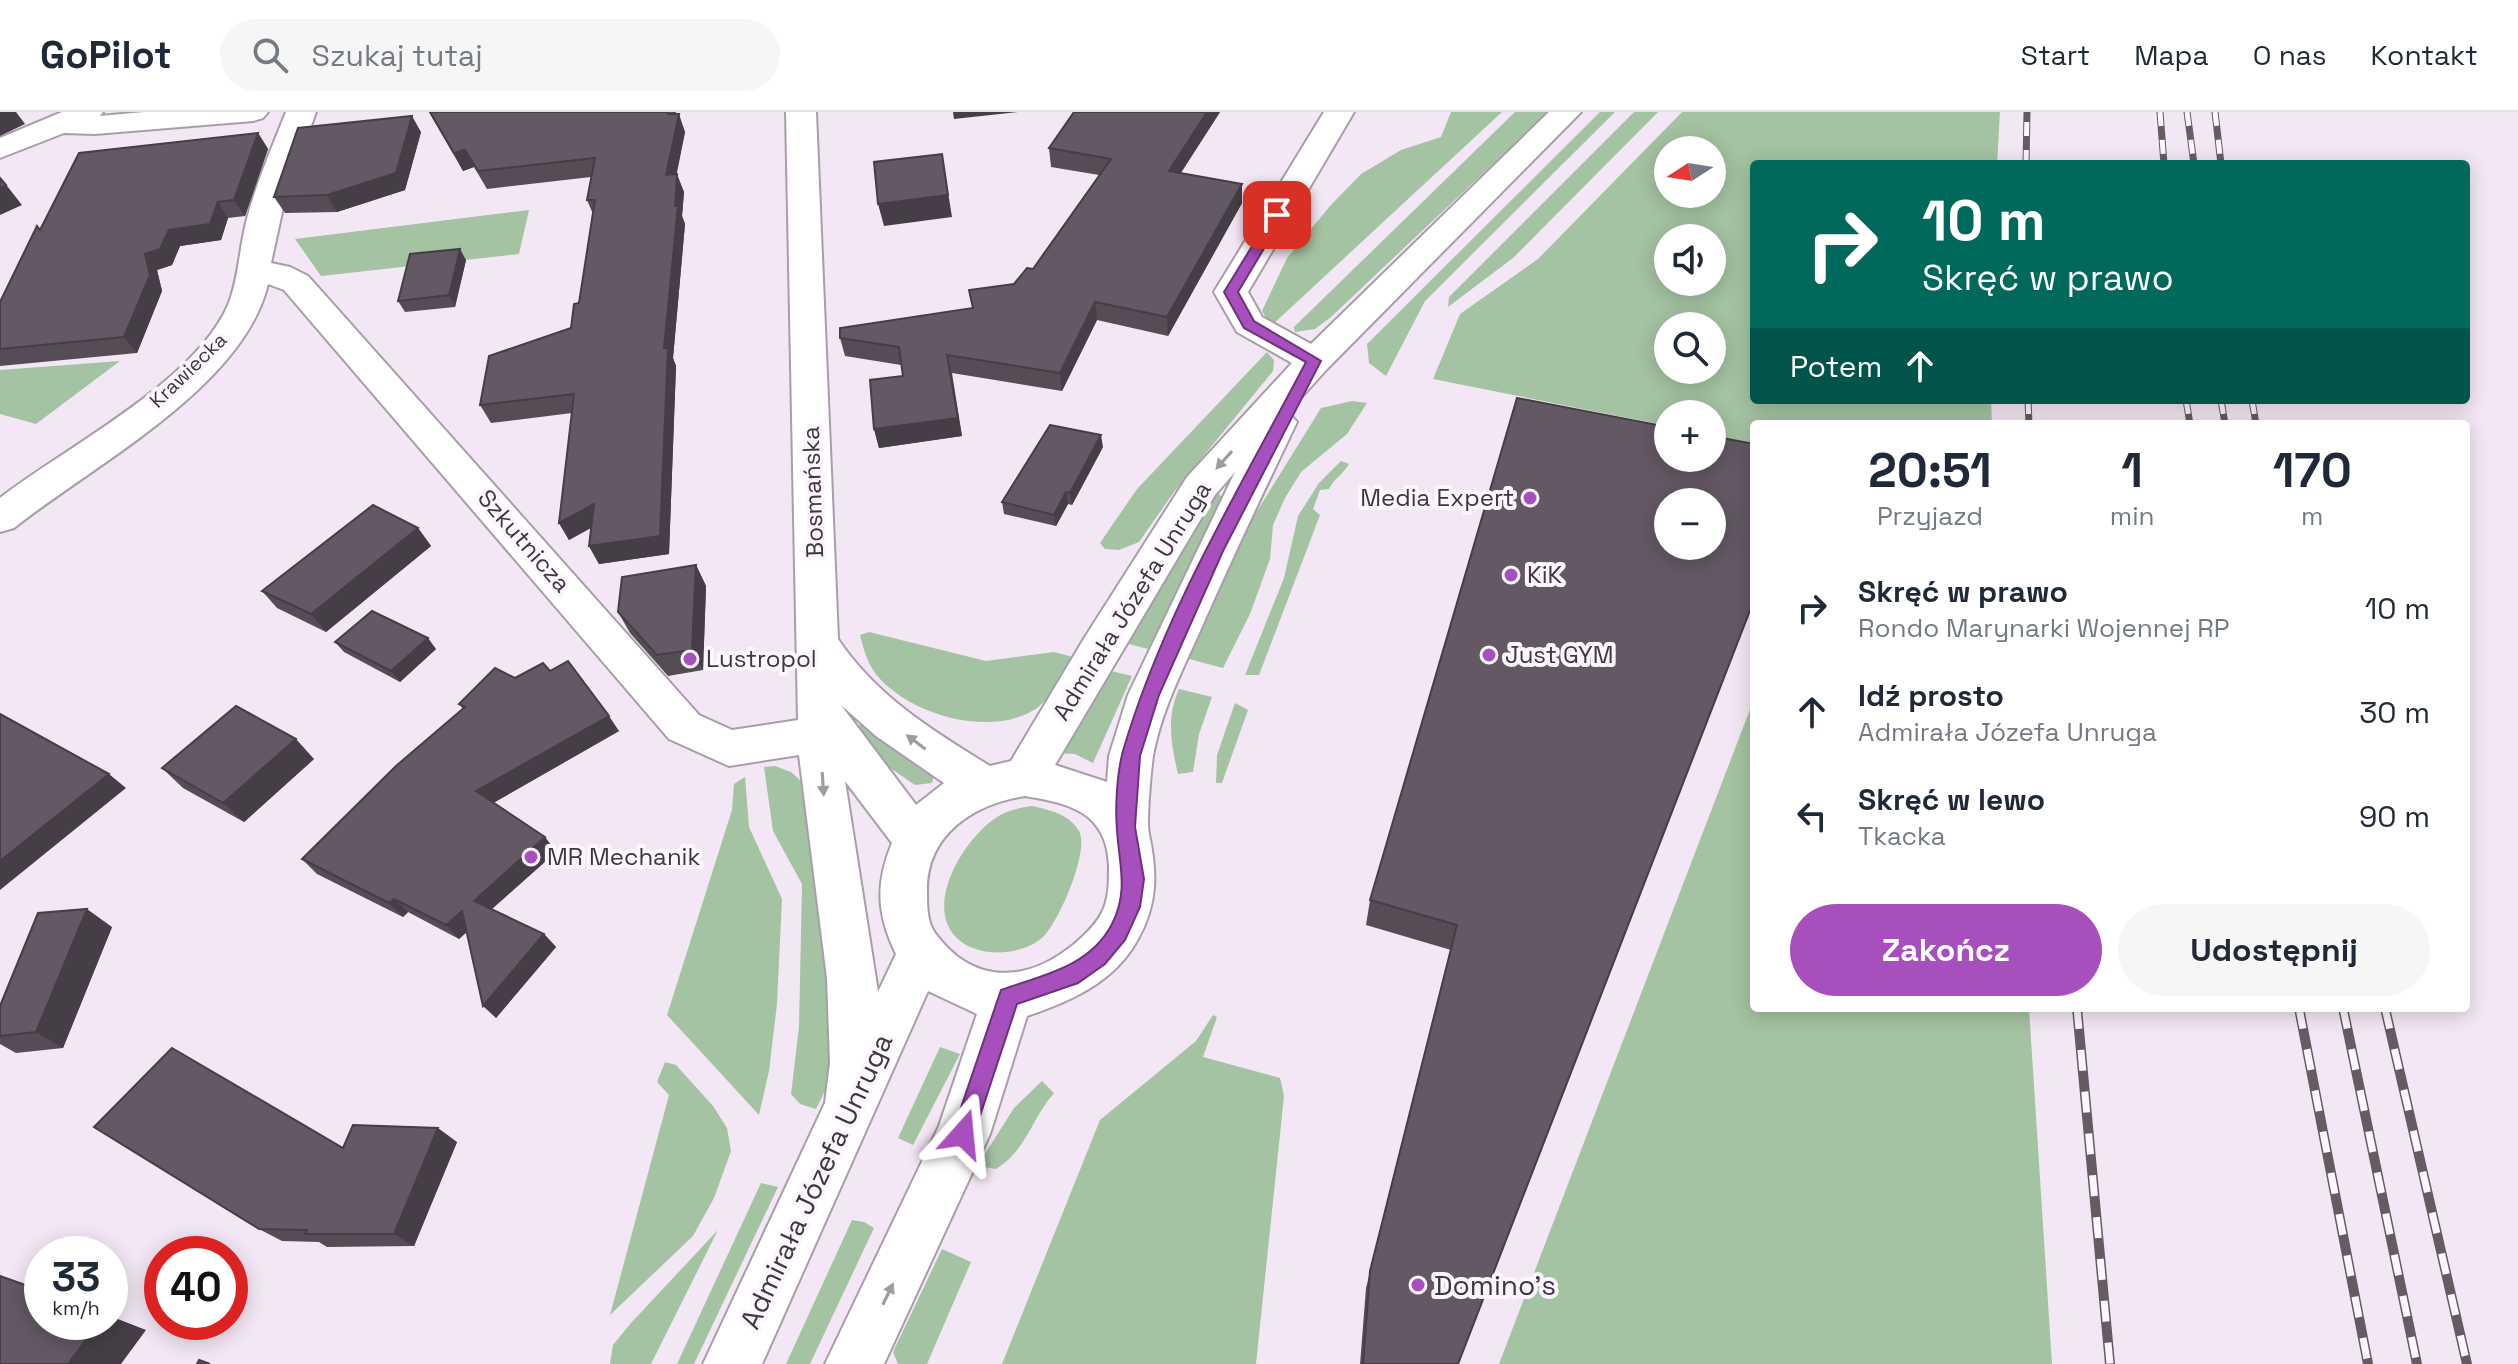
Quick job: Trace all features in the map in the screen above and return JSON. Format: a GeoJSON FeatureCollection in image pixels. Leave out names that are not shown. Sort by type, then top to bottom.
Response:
{"type":"FeatureCollection","features":[{"type":"Feature","properties":{"kind":"street"},"geometry":{"type":"LineString","coordinates":[[0,149],[76,118],[95,125],[253,112]]}},
{"type":"Feature","properties":{"kind":"street","name":"Krawiecka"},"geometry":{"type":"LineString","coordinates":[[0,518],[34,490],[173,391],[215,350],[241,314],[254,273],[260,230],[271,190],[301,112]]}},
{"type":"Feature","properties":{"kind":"street","name":"Bosmańska"},"geometry":{"type":"LineString","coordinates":[[801,112],[820,720],[825,814],[858,1030],[857,1068],[851,1106]]}},
{"type":"Feature","properties":{"kind":"street"},"geometry":{"type":"LineString","coordinates":[[1314,361],[1249,324],[1231,292],[1339,112]]}},
{"type":"Feature","properties":{"kind":"street","name":"Admirała Józefa Unruga"},"geometry":{"type":"LineString","coordinates":[[1003,781],[1100,648],[1201,486],[1314,361],[1566,112]]}},
{"type":"Feature","properties":{"kind":"street","name":"Szkutnicza"},"geometry":{"type":"LineString","coordinates":[[254,273],[278,274],[296,283],[684,727],[729,748],[820,720]]}},
{"type":"Feature","properties":{"kind":"street","name":"Admirała Józefa Unruga"},"geometry":{"type":"LineString","coordinates":[[1126,827],[1131,756],[1150,695],[1215,551],[1314,361]]}},
{"type":"Feature","properties":{"kind":"street"},"geometry":{"type":"LineString","coordinates":[[819,644],[840,676],[888,721],[1003,781],[1069,786],[1104,803],[1126,827],[1134,879],[1130,907],[1118,933],[1098,957],[1070,976],[1008,997],[961,985],[944,976],[920,955],[906,929],[901,901],[916,840],[941,810],[1003,781]]}},
{"type":"Feature","properties":{"kind":"street"},"geometry":{"type":"LineString","coordinates":[[820,720],[916,840]]}},
{"type":"Feature","properties":{"kind":"street","name":"Admirała Józefa Unruga"},"geometry":{"type":"LineString","coordinates":[[732,1364],[920,955]]}},
{"type":"Feature","properties":{"kind":"street"},"geometry":{"type":"LineString","coordinates":[[854,1364],[963,1134],[1008,997]]}},
{"type":"Feature","properties":{"kind":"green space"},"geometry":{"type":"Polygon","coordinates":[[[1451,112],[1502,112],[1271,326],[1262,311],[1287,258],[1330,206],[1361,174],[1401,150],[1441,137],[1451,112]]]}},
{"type":"Feature","properties":{"kind":"green space"},"geometry":{"type":"Polygon","coordinates":[[[1515,112],[1548,112],[1331,317],[1315,329],[1295,332],[1294,327],[1515,112]]]}},
{"type":"Feature","properties":{"kind":"green space"},"geometry":{"type":"Polygon","coordinates":[[[1600,112],[1615,112],[1425,301],[1386,376],[1369,363],[1367,344],[1600,112]]]}},
{"type":"Feature","properties":{"kind":"green space"},"geometry":{"type":"Polygon","coordinates":[[[1634,112],[1658,112],[1513,258],[1448,307],[1449,297],[1634,112]]]}},
{"type":"Feature","properties":{"kind":"green space"},"geometry":{"type":"Polygon","coordinates":[[[1682,112],[2000,112],[1997,160],[1750,160],[1750,404],[1991,404],[1992,420],[1750,420],[1750,443],[1726,438],[1726,400],[1654,400],[1654,423],[1433,379],[1460,314],[1538,259],[1654,141],[1654,208],[1726,208],[1726,136],[1658,136],[1682,112]]]}},
{"type":"Feature","properties":{"kind":"green space"},"geometry":{"type":"Polygon","coordinates":[[[529,210],[519,254],[321,276],[295,239],[529,210]]]}},
{"type":"Feature","properties":{"kind":"green space"},"geometry":{"type":"Polygon","coordinates":[[[1267,352],[1274,360],[1273,371],[1174,492],[1139,542],[1119,550],[1105,549],[1100,543],[1137,489],[1267,352]]]}},
{"type":"Feature","properties":{"kind":"green space"},"geometry":{"type":"Polygon","coordinates":[[[120,361],[36,424],[0,414],[0,370],[120,361]]]}},
{"type":"Feature","properties":{"kind":"green space"},"geometry":{"type":"Polygon","coordinates":[[[1352,401],[1367,403],[1347,434],[1301,472],[1285,498],[1273,525],[1270,559],[1250,614],[1223,668],[1189,659],[1244,532],[1321,408],[1352,401]]]}},
{"type":"Feature","properties":{"kind":"green space"},"geometry":{"type":"Polygon","coordinates":[[[1341,461],[1349,464],[1329,489],[1320,490],[1313,509],[1320,515],[1259,675],[1245,675],[1284,578],[1298,516],[1319,483],[1341,461]]]}},
{"type":"Feature","properties":{"kind":"green space"},"geometry":{"type":"Polygon","coordinates":[[[1210,494],[1219,494],[1223,499],[1148,649],[1125,643],[1210,494]]]}},
{"type":"Feature","properties":{"kind":"green space"},"geometry":{"type":"Polygon","coordinates":[[[869,632],[986,661],[1054,652],[1073,657],[1052,691],[1037,708],[1019,717],[977,722],[934,713],[896,693],[877,675],[868,659],[860,635],[869,632]]]}},
{"type":"Feature","properties":{"kind":"green space"},"geometry":{"type":"Polygon","coordinates":[[[1107,670],[1132,676],[1093,763],[1075,754],[1057,753],[1107,670]]]}},
{"type":"Feature","properties":{"kind":"green space"},"geometry":{"type":"Polygon","coordinates":[[[1179,689],[1212,697],[1199,734],[1193,772],[1178,774],[1171,731],[1172,710],[1179,689]]]}},
{"type":"Feature","properties":{"kind":"green space"},"geometry":{"type":"Polygon","coordinates":[[[1235,703],[1248,710],[1222,783],[1216,783],[1217,755],[1235,703]]]}},
{"type":"Feature","properties":{"kind":"green space"},"geometry":{"type":"Polygon","coordinates":[[[1750,709],[1750,1012],[2029,1012],[2052,1364],[1499,1364],[1750,709]]]}},
{"type":"Feature","properties":{"kind":"green space"},"geometry":{"type":"Polygon","coordinates":[[[861,722],[936,769],[932,783],[915,785],[890,768],[858,729],[861,722]]]}},
{"type":"Feature","properties":{"kind":"green space"},"geometry":{"type":"Polygon","coordinates":[[[775,766],[791,772],[802,782],[839,1033],[829,1083],[816,1109],[800,1104],[791,1094],[799,1027],[802,884],[773,831],[764,767],[775,766]]]}},
{"type":"Feature","properties":{"kind":"green space"},"geometry":{"type":"Polygon","coordinates":[[[745,777],[749,827],[782,899],[777,1004],[769,1071],[759,1115],[667,1015],[732,810],[734,784],[745,777]]]}},
{"type":"Feature","properties":{"kind":"green space"},"geometry":{"type":"Polygon","coordinates":[[[1032,806],[1064,817],[1079,831],[1081,840],[1077,869],[1064,902],[1050,929],[1024,948],[989,952],[968,946],[948,926],[944,910],[951,874],[960,857],[984,827],[1005,813],[1032,806]]]}},
{"type":"Feature","properties":{"kind":"green space"},"geometry":{"type":"Polygon","coordinates":[[[1213,1015],[1217,1017],[1203,1057],[1280,1078],[1284,1096],[1256,1364],[1002,1364],[1100,1120],[1196,1041],[1213,1015]]]}},
{"type":"Feature","properties":{"kind":"green space"},"geometry":{"type":"Polygon","coordinates":[[[940,1047],[960,1054],[913,1145],[898,1138],[940,1047]]]}},
{"type":"Feature","properties":{"kind":"green space"},"geometry":{"type":"Polygon","coordinates":[[[665,1062],[676,1065],[713,1106],[727,1128],[731,1151],[714,1198],[693,1236],[610,1315],[669,1095],[657,1082],[665,1062]]]}},
{"type":"Feature","properties":{"kind":"green space"},"geometry":{"type":"Polygon","coordinates":[[[1042,1081],[1054,1093],[1022,1144],[996,1169],[984,1167],[983,1157],[1014,1108],[1042,1081]]]}},
{"type":"Feature","properties":{"kind":"green space"},"geometry":{"type":"Polygon","coordinates":[[[761,1183],[778,1187],[694,1364],[677,1364],[761,1183]]]}},
{"type":"Feature","properties":{"kind":"green space"},"geometry":{"type":"Polygon","coordinates":[[[852,1220],[874,1228],[810,1364],[786,1364],[852,1220]]]}},
{"type":"Feature","properties":{"kind":"green space"},"geometry":{"type":"Polygon","coordinates":[[[718,1230],[651,1364],[610,1364],[613,1345],[718,1230]]]}},
{"type":"Feature","properties":{"kind":"green space"},"geometry":{"type":"Polygon","coordinates":[[[942,1249],[971,1262],[927,1364],[898,1364],[893,1352],[942,1249]]]}},
{"type":"Feature","properties":{"kind":"building"},"geometry":{"type":"Polygon","coordinates":[[[430,112],[679,114],[666,175],[677,174],[675,206],[678,206],[664,348],[668,348],[660,536],[589,546],[594,504],[559,523],[574,394],[480,405],[489,356],[571,328],[574,304],[579,303],[595,200],[587,200],[595,158],[478,171],[465,150],[454,153],[430,112]]]}},
{"type":"Feature","properties":{"kind":"building"},"geometry":{"type":"Polygon","coordinates":[[[1074,112],[1207,112],[1169,171],[1242,184],[1167,317],[1095,302],[1060,373],[947,355],[958,418],[874,429],[870,380],[903,376],[899,347],[840,338],[840,328],[973,308],[969,290],[1014,284],[1027,268],[1033,269],[1111,159],[1049,148],[1074,112]]]}},
{"type":"Feature","properties":{"kind":"building"},"geometry":{"type":"Polygon","coordinates":[[[412,116],[396,173],[327,195],[274,197],[298,128],[412,116]]]}},
{"type":"Feature","properties":{"kind":"building"},"geometry":{"type":"Polygon","coordinates":[[[258,133],[234,200],[218,202],[210,224],[169,230],[160,249],[145,254],[150,275],[124,337],[0,349],[0,302],[37,226],[40,230],[79,153],[258,133]]]}},
{"type":"Feature","properties":{"kind":"building"},"geometry":{"type":"Polygon","coordinates":[[[942,154],[948,195],[878,204],[874,162],[942,154]]]}},
{"type":"Feature","properties":{"kind":"building"},"geometry":{"type":"Polygon","coordinates":[[[460,249],[449,295],[398,301],[410,254],[460,249]]]}},
{"type":"Feature","properties":{"kind":"building"},"geometry":{"type":"Polygon","coordinates":[[[1517,398],[1654,424],[1654,472],[1726,472],[1726,439],[1750,443],[1750,610],[1458,1364],[1363,1364],[1370,1271],[1457,925],[1370,900],[1517,398]]]}},
{"type":"Feature","properties":{"kind":"building"},"geometry":{"type":"Polygon","coordinates":[[[1050,425],[1101,435],[1070,493],[1066,492],[1054,515],[1002,502],[1050,425]]]}},
{"type":"Feature","properties":{"kind":"building"},"geometry":{"type":"Polygon","coordinates":[[[373,505],[418,528],[311,614],[262,591],[373,505]]]}},
{"type":"Feature","properties":{"kind":"building"},"geometry":{"type":"Polygon","coordinates":[[[696,565],[692,650],[657,655],[618,612],[622,577],[696,565]]]}},
{"type":"Feature","properties":{"kind":"building"},"geometry":{"type":"Polygon","coordinates":[[[372,611],[428,638],[391,671],[335,642],[372,611]]]}},
{"type":"Feature","properties":{"kind":"building"},"geometry":{"type":"Polygon","coordinates":[[[568,661],[609,716],[476,791],[545,837],[474,901],[544,934],[483,1006],[462,911],[446,925],[394,899],[389,903],[302,859],[396,766],[465,707],[459,704],[495,668],[515,678],[543,663],[550,671],[568,661]]]}},
{"type":"Feature","properties":{"kind":"building"},"geometry":{"type":"Polygon","coordinates":[[[236,706],[296,739],[223,803],[162,768],[236,706]]]}},
{"type":"Feature","properties":{"kind":"building"},"geometry":{"type":"Polygon","coordinates":[[[0,714],[109,774],[0,861],[0,714]]]}},
{"type":"Feature","properties":{"kind":"building"},"geometry":{"type":"Polygon","coordinates":[[[87,909],[36,1032],[0,1036],[0,1006],[38,913],[87,909]]]}},
{"type":"Feature","properties":{"kind":"building"},"geometry":{"type":"Polygon","coordinates":[[[172,1048],[343,1148],[353,1125],[438,1128],[394,1234],[305,1234],[307,1230],[259,1229],[94,1127],[172,1048]]]}},
{"type":"Feature","properties":{"kind":"building"},"geometry":{"type":"Polygon","coordinates":[[[0,1276],[24,1285],[24,1340],[86,1340],[68,1364],[0,1364],[0,1276]]]}},
{"type":"Feature","properties":{"kind":"railway"},"geometry":{"type":"LineString","coordinates":[[2026,160],[2027,112]]}},
{"type":"Feature","properties":{"kind":"railway"},"geometry":{"type":"LineString","coordinates":[[2160,112],[2164,160]]}},
{"type":"Feature","properties":{"kind":"railway"},"geometry":{"type":"LineString","coordinates":[[2187,112],[2193,160]]}},
{"type":"Feature","properties":{"kind":"railway"},"geometry":{"type":"LineString","coordinates":[[2215,112],[2221,160]]}},
{"type":"Feature","properties":{"kind":"railway"},"geometry":{"type":"LineString","coordinates":[[2028,404],[2029,420]]}},
{"type":"Feature","properties":{"kind":"railway"},"geometry":{"type":"LineString","coordinates":[[2187,404],[2189,420]]}},
{"type":"Feature","properties":{"kind":"railway"},"geometry":{"type":"LineString","coordinates":[[2222,404],[2224,420]]}},
{"type":"Feature","properties":{"kind":"railway"},"geometry":{"type":"LineString","coordinates":[[2253,404],[2255,420]]}},
{"type":"Feature","properties":{"kind":"railway"},"geometry":{"type":"LineString","coordinates":[[2077,1012],[2110,1364]]}},
{"type":"Feature","properties":{"kind":"railway"},"geometry":{"type":"LineString","coordinates":[[2300,1012],[2368,1364]]}},
{"type":"Feature","properties":{"kind":"railway"},"geometry":{"type":"LineString","coordinates":[[2344,1012],[2417,1364]]}},
{"type":"Feature","properties":{"kind":"railway"},"geometry":{"type":"LineString","coordinates":[[2386,1012],[2467,1364]]}},
{"type":"Feature","properties":{"kind":"place","name":"Media Expert"},"geometry":{"type":"Point","coordinates":[1530,498]}},
{"type":"Feature","properties":{"kind":"place","name":"KiK"},"geometry":{"type":"Point","coordinates":[1511,575]}},
{"type":"Feature","properties":{"kind":"place","name":"Just GYM"},"geometry":{"type":"Point","coordinates":[1489,655]}},
{"type":"Feature","properties":{"kind":"place","name":"Lustropol"},"geometry":{"type":"Point","coordinates":[690,659]}},
{"type":"Feature","properties":{"kind":"place","name":"MR Mechanik"},"geometry":{"type":"Point","coordinates":[531,857]}},
{"type":"Feature","properties":{"kind":"place","name":"Domino's"},"geometry":{"type":"Point","coordinates":[1418,1285]}},
{"type":"Feature","properties":{"kind":"route"},"geometry":{"type":"LineString","coordinates":[[963,1134],[1008,997],[1070,976],[1098,957],[1118,933],[1130,907],[1134,879],[1126,827],[1131,756],[1150,695],[1215,551],[1284,413],[1314,361],[1249,324],[1231,292],[1277,215]]}}]}
